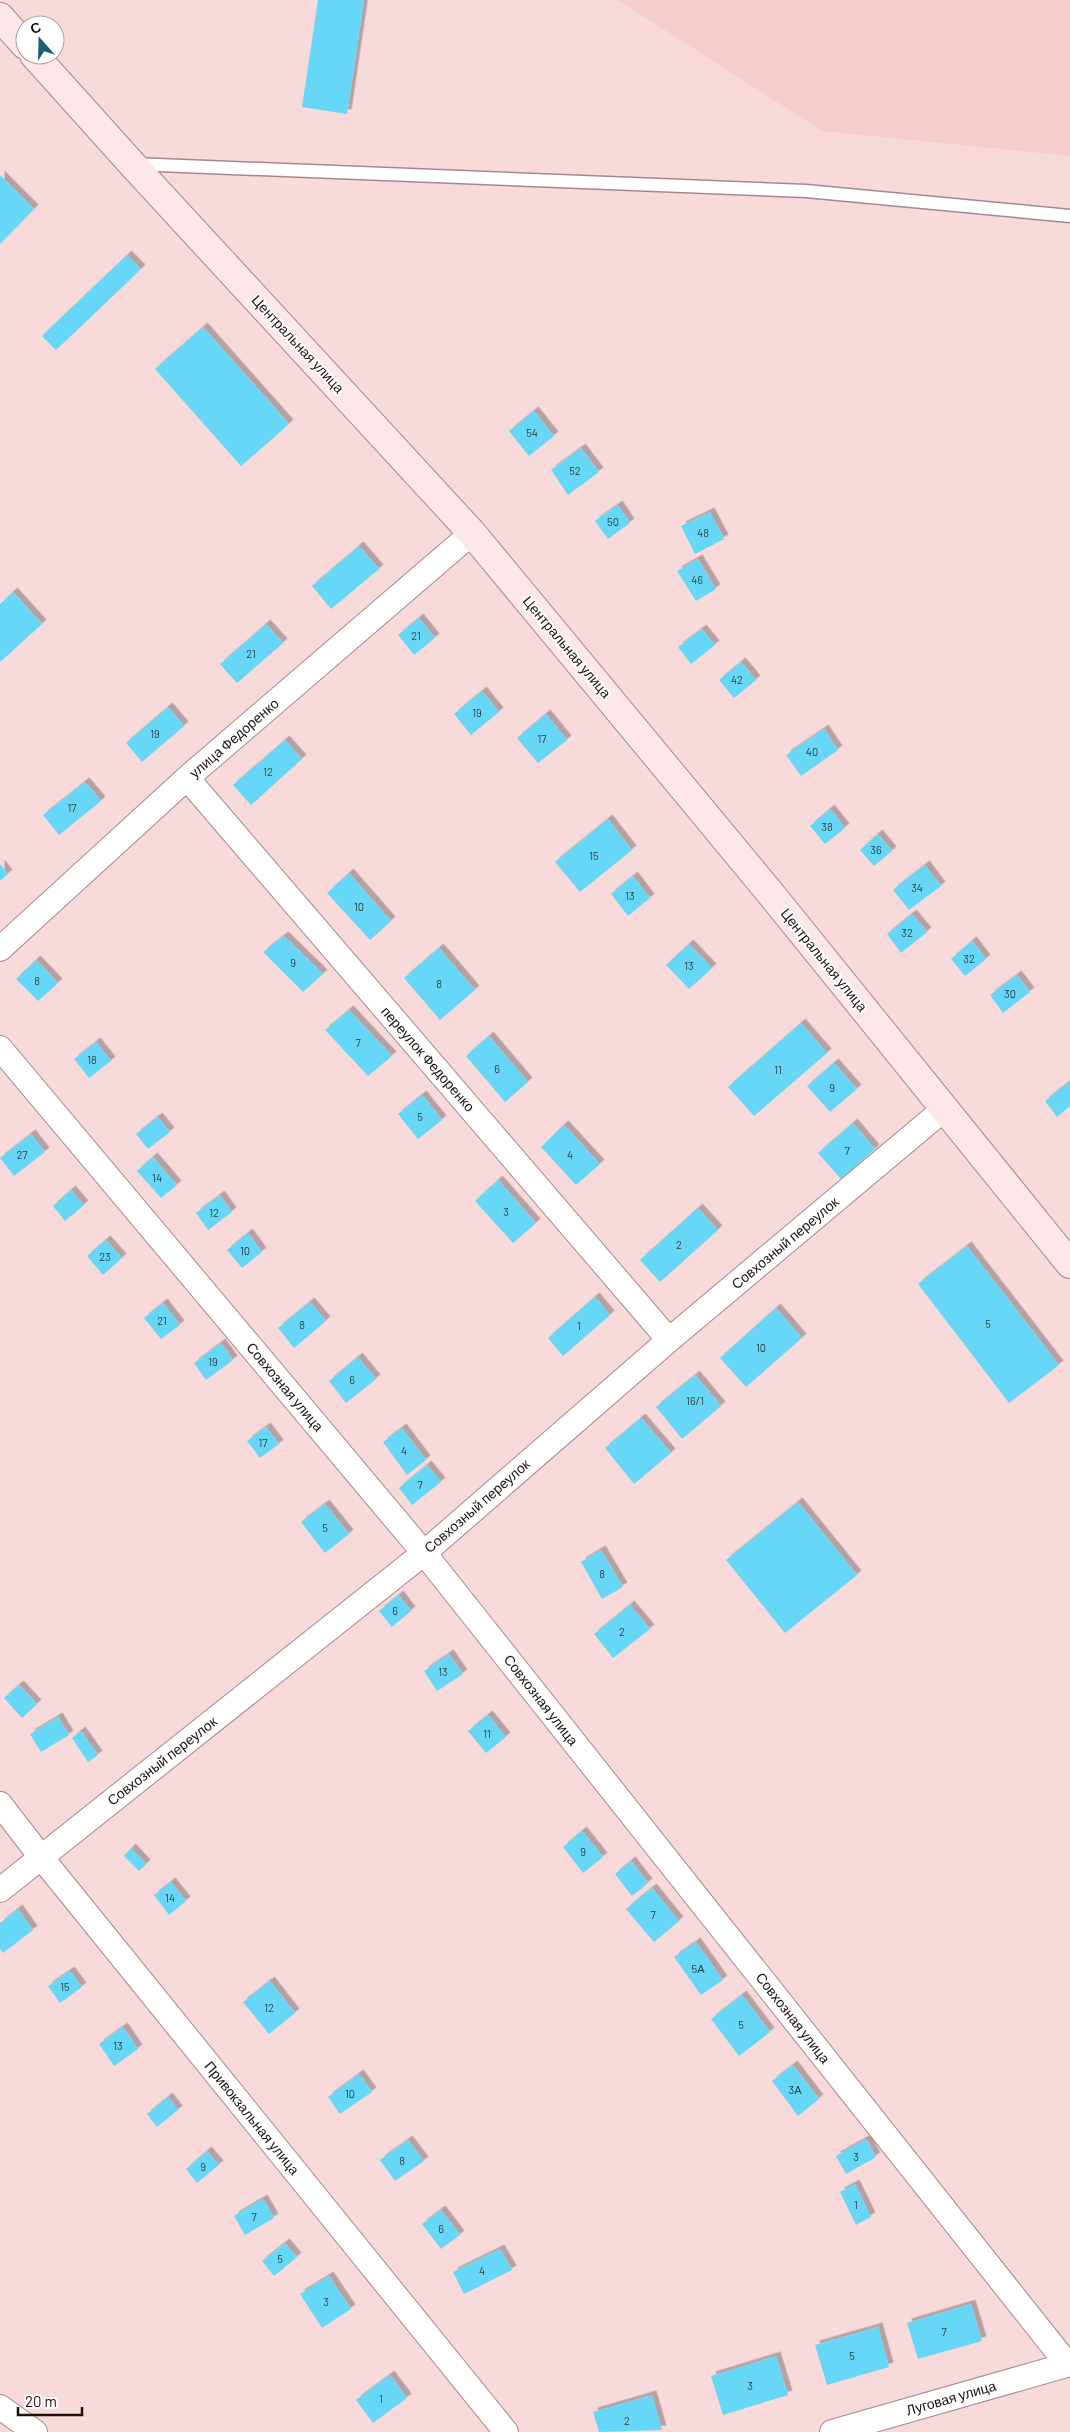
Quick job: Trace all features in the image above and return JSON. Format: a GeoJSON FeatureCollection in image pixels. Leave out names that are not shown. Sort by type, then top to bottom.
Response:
{"type":"FeatureCollection","features":[{"type":"Feature","properties":{"kind":"street"},"geometry":{"type":"LineString","coordinates":[[0,17],[15,34]]}},
{"type":"Feature","properties":{"kind":"street","name":"Центральная улица"},"geometry":{"type":"LineString","coordinates":[[43,65],[472,533],[772,894],[944,1110],[1070,1264]]}},
{"type":"Feature","properties":{"kind":"street","name":"улица Федоренко"},"geometry":{"type":"LineString","coordinates":[[0,949],[187,778],[472,533]]}},
{"type":"Feature","properties":{"kind":"street","name":"переулок Федоренко"},"geometry":{"type":"LineString","coordinates":[[187,778],[669,1340]]}},
{"type":"Feature","properties":{"kind":"street","name":"Совхозная улица"},"geometry":{"type":"LineString","coordinates":[[0,1048],[424,1553],[1069,2364]]}},
{"type":"Feature","properties":{"kind":"street","name":"Совхозный переулок"},"geometry":{"type":"LineString","coordinates":[[0,1890],[424,1553],[669,1340],[944,1110]]}},
{"type":"Feature","properties":{"kind":"street","name":"Привокзальная улица"},"geometry":{"type":"LineString","coordinates":[[0,1804],[506,2432]]}},
{"type":"Feature","properties":{"kind":"street","name":"Луговая улица"},"geometry":{"type":"LineString","coordinates":[[832,2432],[1069,2364]]}},
{"type":"Feature","properties":{"kind":"street"},"geometry":{"type":"LineString","coordinates":[[0,2407],[35,2432]]}},
{"type":"Feature","properties":{"kind":"lane"},"geometry":{"type":"LineString","coordinates":[[132,164],[806,191],[1070,216]]}},
{"type":"Feature","properties":{"kind":"shaded area"},"geometry":{"type":"Polygon","coordinates":[[[618,0],[1070,0],[1070,156],[822,131],[618,0]]]}},
{"type":"Feature","properties":{"kind":"building"},"geometry":{"type":"Polygon","coordinates":[[[318,0],[364,0],[347,114],[302,107],[318,0]]]}},
{"type":"Feature","properties":{"kind":"building"},"geometry":{"type":"Polygon","coordinates":[[[0,175],[34,209],[0,244],[0,175]]]}},
{"type":"Feature","properties":{"kind":"building"},"geometry":{"type":"Polygon","coordinates":[[[127,255],[141,269],[56,350],[42,336],[127,255]]]}},
{"type":"Feature","properties":{"kind":"building"},"geometry":{"type":"Polygon","coordinates":[[[203,327],[289,424],[241,466],[155,369],[203,327]]]}},
{"type":"Feature","properties":{"kind":"building"},"geometry":{"type":"Polygon","coordinates":[[[534,411],[554,436],[529,456],[509,431],[534,411]]]}},
{"type":"Feature","properties":{"kind":"building"},"geometry":{"type":"Polygon","coordinates":[[[581,448],[599,472],[568,495],[551,470],[581,448]]]}},
{"type":"Feature","properties":{"kind":"building"},"geometry":{"type":"Polygon","coordinates":[[[618,505],[630,523],[608,539],[595,521],[618,505]]]}},
{"type":"Feature","properties":{"kind":"building"},"geometry":{"type":"Polygon","coordinates":[[[710,512],[724,539],[695,554],[681,526],[710,512]]]}},
{"type":"Feature","properties":{"kind":"building"},"geometry":{"type":"Polygon","coordinates":[[[359,546],[379,569],[331,609],[312,586],[359,546]]]}},
{"type":"Feature","properties":{"kind":"building"},"geometry":{"type":"Polygon","coordinates":[[[698,559],[716,589],[696,601],[677,571],[698,559]]]}},
{"type":"Feature","properties":{"kind":"building"},"geometry":{"type":"Polygon","coordinates":[[[13,592],[42,624],[0,662],[0,604],[13,592]]]}},
{"type":"Feature","properties":{"kind":"building"},"geometry":{"type":"Polygon","coordinates":[[[419,618],[435,638],[414,655],[398,635],[419,618]]]}},
{"type":"Feature","properties":{"kind":"building"},"geometry":{"type":"Polygon","coordinates":[[[266,624],[283,643],[237,683],[220,664],[266,624]]]}},
{"type":"Feature","properties":{"kind":"building"},"geometry":{"type":"Polygon","coordinates":[[[702,629],[715,645],[691,664],[678,647],[702,629]]]}},
{"type":"Feature","properties":{"kind":"building"},"geometry":{"type":"Polygon","coordinates":[[[741,662],[756,680],[734,698],[719,680],[741,662]]]}},
{"type":"Feature","properties":{"kind":"building"},"geometry":{"type":"Polygon","coordinates":[[[482,691],[499,712],[471,735],[454,714],[482,691]]]}},
{"type":"Feature","properties":{"kind":"building"},"geometry":{"type":"Polygon","coordinates":[[[168,707],[184,726],[142,762],[126,743],[168,707]]]}},
{"type":"Feature","properties":{"kind":"building"},"geometry":{"type":"Polygon","coordinates":[[[546,714],[567,740],[538,763],[517,738],[546,714]]]}},
{"type":"Feature","properties":{"kind":"building"},"geometry":{"type":"Polygon","coordinates":[[[824,729],[838,750],[801,776],[786,755],[824,729]]]}},
{"type":"Feature","properties":{"kind":"building"},"geometry":{"type":"Polygon","coordinates":[[[285,740],[302,759],[251,805],[233,785],[285,740]]]}},
{"type":"Feature","properties":{"kind":"building"},"geometry":{"type":"Polygon","coordinates":[[[85,782],[101,801],[59,835],[43,815],[85,782]]]}},
{"type":"Feature","properties":{"kind":"building"},"geometry":{"type":"Polygon","coordinates":[[[830,809],[845,828],[825,844],[810,826],[830,809]]]}},
{"type":"Feature","properties":{"kind":"building"},"geometry":{"type":"Polygon","coordinates":[[[608,819],[632,850],[580,892],[555,862],[608,819]]]}},
{"type":"Feature","properties":{"kind":"building"},"geometry":{"type":"Polygon","coordinates":[[[878,834],[892,851],[874,866],[860,850],[878,834]]]}},
{"type":"Feature","properties":{"kind":"building"},"geometry":{"type":"Polygon","coordinates":[[[0,864],[8,874],[0,881],[0,864]]]}},
{"type":"Feature","properties":{"kind":"building"},"geometry":{"type":"Polygon","coordinates":[[[925,865],[941,886],[909,910],[893,890],[925,865]]]}},
{"type":"Feature","properties":{"kind":"building"},"geometry":{"type":"Polygon","coordinates":[[[349,873],[391,921],[370,940],[327,893],[349,873]]]}},
{"type":"Feature","properties":{"kind":"building"},"geometry":{"type":"Polygon","coordinates":[[[633,876],[650,898],[628,916],[611,894],[633,876]]]}},
{"type":"Feature","properties":{"kind":"building"},"geometry":{"type":"Polygon","coordinates":[[[912,914],[927,932],[901,953],[887,934],[912,914]]]}},
{"type":"Feature","properties":{"kind":"building"},"geometry":{"type":"Polygon","coordinates":[[[284,936],[323,974],[303,992],[263,952],[284,936]]]}},
{"type":"Feature","properties":{"kind":"building"},"geometry":{"type":"Polygon","coordinates":[[[972,941],[986,959],[965,976],[951,959],[972,941]]]}},
{"type":"Feature","properties":{"kind":"building"},"geometry":{"type":"Polygon","coordinates":[[[689,944],[712,968],[689,989],[666,965],[689,944]]]}},
{"type":"Feature","properties":{"kind":"building"},"geometry":{"type":"Polygon","coordinates":[[[439,948],[475,990],[440,1020],[404,978],[439,948]]]}},
{"type":"Feature","properties":{"kind":"building"},"geometry":{"type":"Polygon","coordinates":[[[36,960],[58,983],[38,1001],[16,979],[36,960]]]}},
{"type":"Feature","properties":{"kind":"building"},"geometry":{"type":"Polygon","coordinates":[[[1017,975],[1030,992],[1003,1013],[990,995],[1017,975]]]}},
{"type":"Feature","properties":{"kind":"building"},"geometry":{"type":"Polygon","coordinates":[[[349,1010],[392,1056],[368,1076],[325,1030],[349,1010]]]}},
{"type":"Feature","properties":{"kind":"building"},"geometry":{"type":"Polygon","coordinates":[[[801,1023],[827,1053],[754,1116],[728,1087],[801,1023]]]}},
{"type":"Feature","properties":{"kind":"building"},"geometry":{"type":"Polygon","coordinates":[[[489,1036],[528,1082],[505,1102],[466,1056],[489,1036]]]}},
{"type":"Feature","properties":{"kind":"building"},"geometry":{"type":"Polygon","coordinates":[[[96,1042],[111,1061],[89,1078],[74,1059],[96,1042]]]}},
{"type":"Feature","properties":{"kind":"building"},"geometry":{"type":"Polygon","coordinates":[[[834,1063],[857,1089],[830,1112],[807,1086],[834,1063]]]}},
{"type":"Feature","properties":{"kind":"building"},"geometry":{"type":"Polygon","coordinates":[[[1070,1081],[1070,1106],[1057,1117],[1045,1101],[1070,1081]]]}},
{"type":"Feature","properties":{"kind":"building"},"geometry":{"type":"Polygon","coordinates":[[[422,1095],[442,1120],[418,1139],[398,1114],[422,1095]]]}},
{"type":"Feature","properties":{"kind":"building"},"geometry":{"type":"Polygon","coordinates":[[[158,1117],[170,1132],[148,1149],[136,1134],[158,1117]]]}},
{"type":"Feature","properties":{"kind":"building"},"geometry":{"type":"Polygon","coordinates":[[[853,1123],[875,1149],[841,1179],[818,1153],[853,1123]]]}},
{"type":"Feature","properties":{"kind":"building"},"geometry":{"type":"Polygon","coordinates":[[[564,1125],[600,1164],[576,1185],[541,1147],[564,1125]]]}},
{"type":"Feature","properties":{"kind":"building"},"geometry":{"type":"Polygon","coordinates":[[[31,1134],[45,1152],[14,1176],[0,1158],[31,1134]]]}},
{"type":"Feature","properties":{"kind":"building"},"geometry":{"type":"Polygon","coordinates":[[[153,1157],[177,1185],[161,1198],[137,1171],[153,1157]]]}},
{"type":"Feature","properties":{"kind":"building"},"geometry":{"type":"Polygon","coordinates":[[[498,1180],[536,1223],[513,1243],[475,1201],[498,1180]]]}},
{"type":"Feature","properties":{"kind":"building"},"geometry":{"type":"Polygon","coordinates":[[[71,1190],[84,1205],[65,1221],[53,1206],[71,1190]]]}},
{"type":"Feature","properties":{"kind":"building"},"geometry":{"type":"Polygon","coordinates":[[[220,1195],[232,1212],[208,1230],[196,1213],[220,1195]]]}},
{"type":"Feature","properties":{"kind":"building"},"geometry":{"type":"Polygon","coordinates":[[[698,1208],[718,1230],[660,1282],[640,1260],[698,1208]]]}},
{"type":"Feature","properties":{"kind":"building"},"geometry":{"type":"Polygon","coordinates":[[[248,1233],[262,1252],[242,1268],[227,1250],[248,1233]]]}},
{"type":"Feature","properties":{"kind":"building"},"geometry":{"type":"Polygon","coordinates":[[[106,1240],[122,1258],[103,1275],[87,1256],[106,1240]]]}},
{"type":"Feature","properties":{"kind":"building"},"geometry":{"type":"Polygon","coordinates":[[[967,1246],[1059,1365],[1009,1403],[918,1284],[967,1246]]]}},
{"type":"Feature","properties":{"kind":"building"},"geometry":{"type":"Polygon","coordinates":[[[595,1297],[610,1315],[563,1356],[548,1338],[595,1297]]]}},
{"type":"Feature","properties":{"kind":"building"},"geometry":{"type":"Polygon","coordinates":[[[310,1302],[326,1321],[294,1348],[278,1328],[310,1302]]]}},
{"type":"Feature","properties":{"kind":"building"},"geometry":{"type":"Polygon","coordinates":[[[163,1303],[180,1325],[161,1339],[144,1318],[163,1303]]]}},
{"type":"Feature","properties":{"kind":"building"},"geometry":{"type":"Polygon","coordinates":[[[776,1308],[802,1338],[746,1387],[720,1358],[776,1308]]]}},
{"type":"Feature","properties":{"kind":"building"},"geometry":{"type":"Polygon","coordinates":[[[221,1343],[233,1360],[206,1380],[194,1363],[221,1343]]]}},
{"type":"Feature","properties":{"kind":"building"},"geometry":{"type":"Polygon","coordinates":[[[358,1357],[376,1379],[346,1403],[329,1381],[358,1357]]]}},
{"type":"Feature","properties":{"kind":"building"},"geometry":{"type":"Polygon","coordinates":[[[695,1375],[721,1406],[682,1439],[656,1407],[695,1375]]]}},
{"type":"Feature","properties":{"kind":"building"},"geometry":{"type":"Polygon","coordinates":[[[641,1418],[671,1453],[634,1484],[605,1448],[641,1418]]]}},
{"type":"Feature","properties":{"kind":"building"},"geometry":{"type":"Polygon","coordinates":[[[266,1427],[279,1444],[260,1458],[247,1441],[266,1427]]]}},
{"type":"Feature","properties":{"kind":"building"},"geometry":{"type":"Polygon","coordinates":[[[402,1428],[426,1460],[407,1475],[383,1442],[402,1428]]]}},
{"type":"Feature","properties":{"kind":"building"},"geometry":{"type":"Polygon","coordinates":[[[427,1465],[441,1482],[412,1505],[399,1488],[427,1465]]]}},
{"type":"Feature","properties":{"kind":"building"},"geometry":{"type":"Polygon","coordinates":[[[798,1502],[857,1575],[785,1633],[726,1560],[798,1502]]]}},
{"type":"Feature","properties":{"kind":"building"},"geometry":{"type":"Polygon","coordinates":[[[325,1504],[349,1534],[325,1553],[301,1522],[325,1504]]]}},
{"type":"Feature","properties":{"kind":"building"},"geometry":{"type":"Polygon","coordinates":[[[601,1550],[623,1587],[602,1599],[581,1562],[601,1550]]]}},
{"type":"Feature","properties":{"kind":"building"},"geometry":{"type":"Polygon","coordinates":[[[399,1595],[411,1611],[392,1627],[379,1611],[399,1595]]]}},
{"type":"Feature","properties":{"kind":"building"},"geometry":{"type":"Polygon","coordinates":[[[630,1605],[650,1629],[613,1658],[594,1634],[630,1605]]]}},
{"type":"Feature","properties":{"kind":"building"},"geometry":{"type":"Polygon","coordinates":[[[449,1654],[463,1674],[437,1691],[424,1671],[449,1654]]]}},
{"type":"Feature","properties":{"kind":"building"},"geometry":{"type":"Polygon","coordinates":[[[19,1685],[37,1704],[22,1718],[4,1698],[19,1685]]]}},
{"type":"Feature","properties":{"kind":"building"},"geometry":{"type":"Polygon","coordinates":[[[488,1715],[506,1737],[486,1753],[468,1731],[488,1715]]]}},
{"type":"Feature","properties":{"kind":"building"},"geometry":{"type":"Polygon","coordinates":[[[58,1717],[69,1735],[41,1752],[30,1734],[58,1717]]]}},
{"type":"Feature","properties":{"kind":"building"},"geometry":{"type":"Polygon","coordinates":[[[81,1731],[98,1755],[88,1762],[72,1738],[81,1731]]]}},
{"type":"Feature","properties":{"kind":"building"},"geometry":{"type":"Polygon","coordinates":[[[582,1831],[603,1857],[583,1873],[563,1847],[582,1831]]]}},
{"type":"Feature","properties":{"kind":"building"},"geometry":{"type":"Polygon","coordinates":[[[131,1848],[146,1864],[139,1871],[124,1856],[131,1848]]]}},
{"type":"Feature","properties":{"kind":"building"},"geometry":{"type":"Polygon","coordinates":[[[631,1861],[648,1883],[632,1896],[615,1874],[631,1861]]]}},
{"type":"Feature","properties":{"kind":"building"},"geometry":{"type":"Polygon","coordinates":[[[171,1882],[186,1901],[169,1915],[154,1895],[171,1882]]]}},
{"type":"Feature","properties":{"kind":"building"},"geometry":{"type":"Polygon","coordinates":[[[652,1888],[679,1921],[654,1942],[626,1909],[652,1888]]]}},
{"type":"Feature","properties":{"kind":"building"},"geometry":{"type":"Polygon","coordinates":[[[18,1909],[33,1930],[3,1953],[0,1949],[0,1923],[18,1909]]]}},
{"type":"Feature","properties":{"kind":"building"},"geometry":{"type":"Polygon","coordinates":[[[696,1942],[723,1980],[701,1995],[674,1957],[696,1942]]]}},
{"type":"Feature","properties":{"kind":"building"},"geometry":{"type":"Polygon","coordinates":[[[70,1971],[82,1987],[60,2003],[48,1986],[70,1971]]]}},
{"type":"Feature","properties":{"kind":"building"},"geometry":{"type":"Polygon","coordinates":[[[270,1981],[295,2013],[269,2034],[243,2002],[270,1981]]]}},
{"type":"Feature","properties":{"kind":"building"},"geometry":{"type":"Polygon","coordinates":[[[742,1995],[770,2032],[739,2056],[711,2019],[742,1995]]]}},
{"type":"Feature","properties":{"kind":"building"},"geometry":{"type":"Polygon","coordinates":[[[123,2027],[138,2049],[114,2066],[99,2044],[123,2027]]]}},
{"type":"Feature","properties":{"kind":"building"},"geometry":{"type":"Polygon","coordinates":[[[793,2065],[819,2099],[798,2116],[772,2081],[793,2065]]]}},
{"type":"Feature","properties":{"kind":"building"},"geometry":{"type":"Polygon","coordinates":[[[359,2074],[372,2092],[340,2114],[328,2097],[359,2074]]]}},
{"type":"Feature","properties":{"kind":"building"},"geometry":{"type":"Polygon","coordinates":[[[168,2097],[178,2110],[157,2127],[147,2114],[168,2097]]]}},
{"type":"Feature","properties":{"kind":"building"},"geometry":{"type":"Polygon","coordinates":[[[866,2139],[876,2157],[846,2174],[836,2156],[866,2139]]]}},
{"type":"Feature","properties":{"kind":"building"},"geometry":{"type":"Polygon","coordinates":[[[408,2140],[424,2161],[395,2181],[380,2160],[408,2140]]]}},
{"type":"Feature","properties":{"kind":"building"},"geometry":{"type":"Polygon","coordinates":[[[207,2151],[219,2165],[197,2183],[186,2169],[207,2151]]]}},
{"type":"Feature","properties":{"kind":"building"},"geometry":{"type":"Polygon","coordinates":[[[855,2184],[871,2217],[856,2225],[840,2192],[855,2184]]]}},
{"type":"Feature","properties":{"kind":"building"},"geometry":{"type":"Polygon","coordinates":[[[263,2199],[274,2218],[245,2235],[234,2216],[263,2199]]]}},
{"type":"Feature","properties":{"kind":"building"},"geometry":{"type":"Polygon","coordinates":[[[441,2210],[460,2235],[441,2249],[422,2224],[441,2210]]]}},
{"type":"Feature","properties":{"kind":"building"},"geometry":{"type":"Polygon","coordinates":[[[285,2243],[297,2257],[274,2276],[262,2261],[285,2243]]]}},
{"type":"Feature","properties":{"kind":"building"},"geometry":{"type":"Polygon","coordinates":[[[500,2249],[512,2270],[464,2294],[453,2272],[500,2249]]]}},
{"type":"Feature","properties":{"kind":"building"},"geometry":{"type":"Polygon","coordinates":[[[329,2276],[351,2309],[322,2328],[300,2294],[329,2276]]]}},
{"type":"Feature","properties":{"kind":"building"},"geometry":{"type":"Polygon","coordinates":[[[971,2304],[982,2341],[918,2359],[907,2323],[971,2304]]]}},
{"type":"Feature","properties":{"kind":"building"},"geometry":{"type":"Polygon","coordinates":[[[878,2327],[889,2367],[827,2385],[815,2345],[878,2327]]]}},
{"type":"Feature","properties":{"kind":"building"},"geometry":{"type":"Polygon","coordinates":[[[776,2356],[788,2395],[723,2415],[711,2376],[776,2356]]]}},
{"type":"Feature","properties":{"kind":"building"},"geometry":{"type":"Polygon","coordinates":[[[390,2375],[407,2398],[373,2423],[356,2400],[390,2375]]]}},
{"type":"Feature","properties":{"kind":"building"},"geometry":{"type":"Polygon","coordinates":[[[652,2395],[662,2430],[599,2432],[593,2412],[652,2395]]]}}]}
